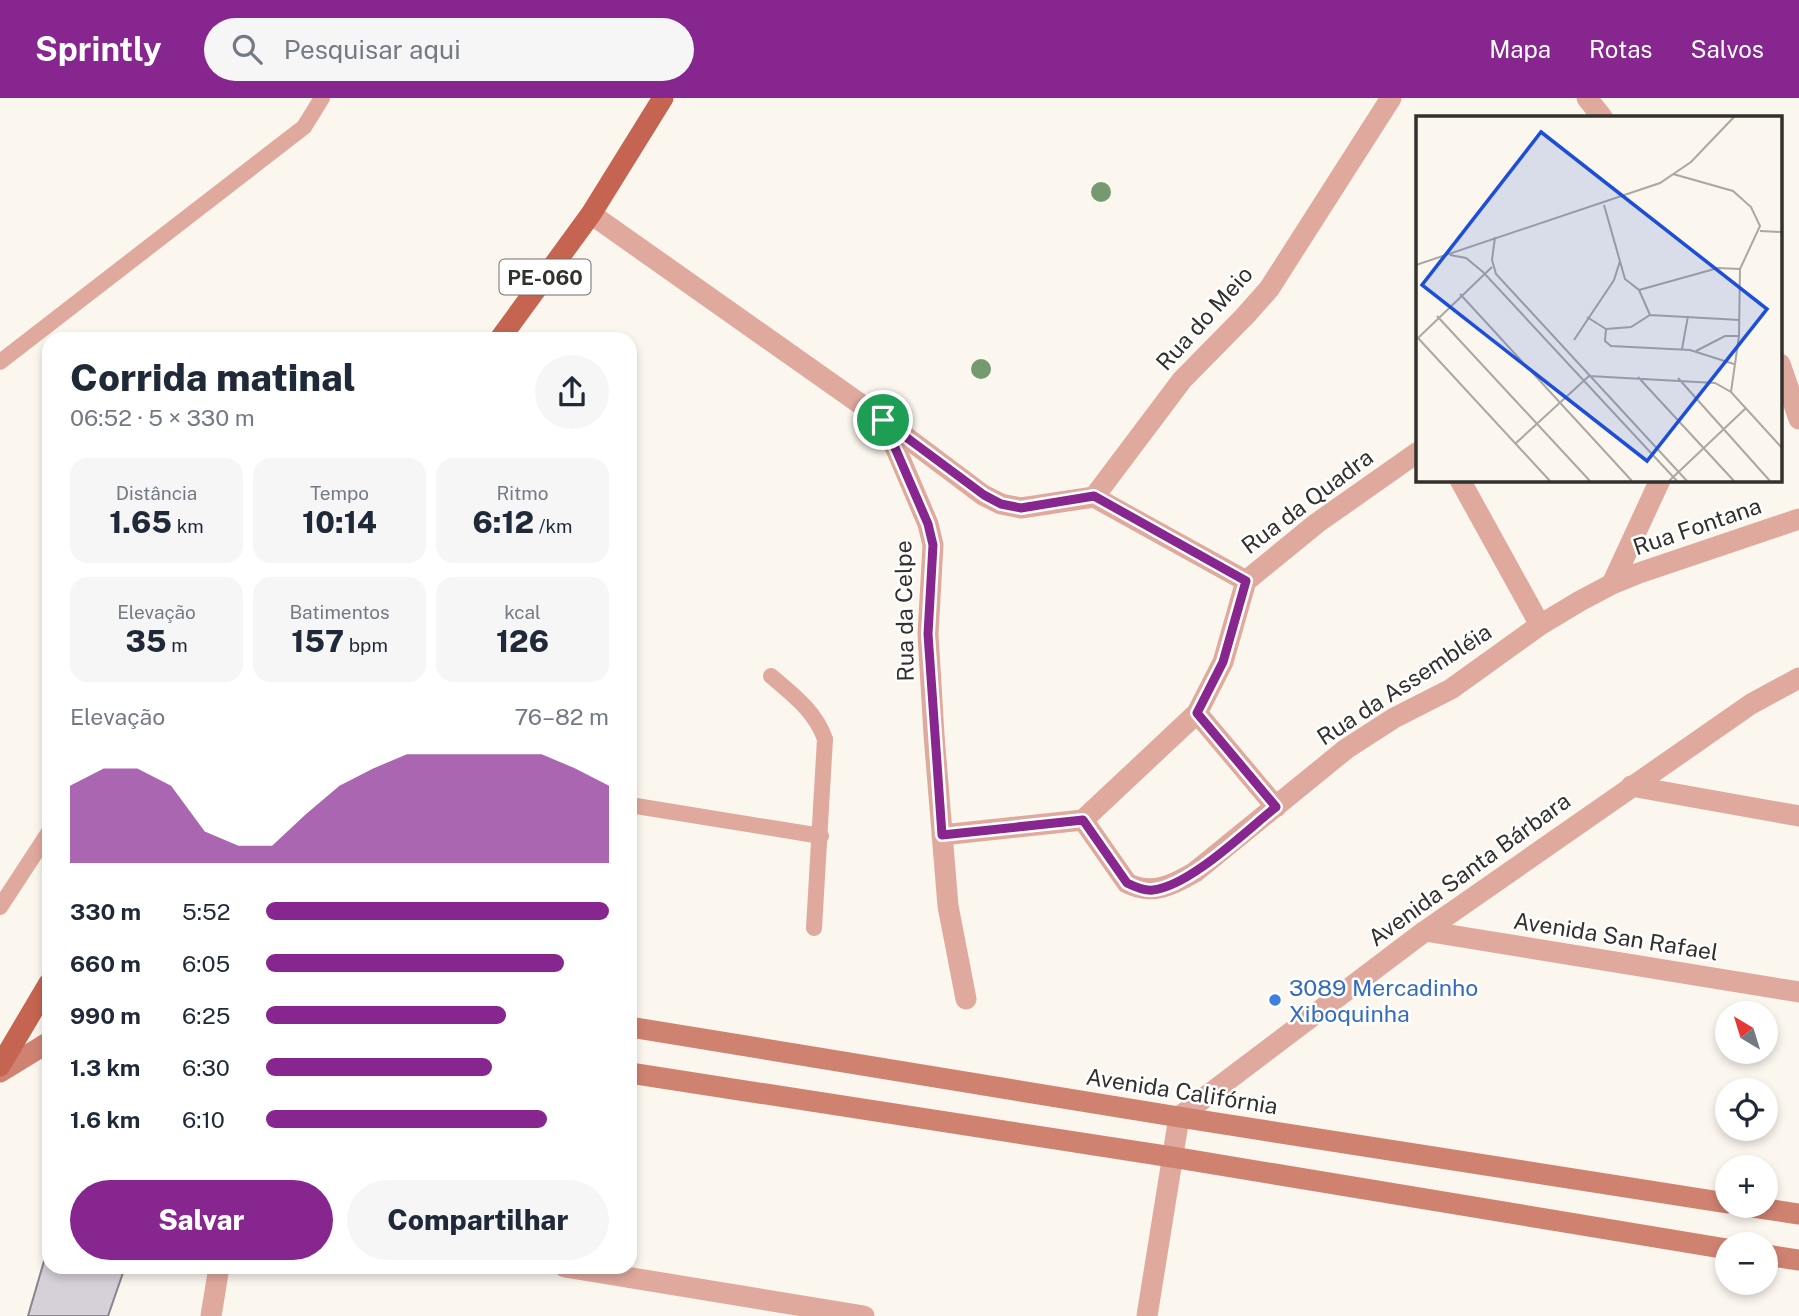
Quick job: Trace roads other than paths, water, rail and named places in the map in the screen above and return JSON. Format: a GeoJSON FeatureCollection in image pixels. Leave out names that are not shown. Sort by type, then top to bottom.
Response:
{"type":"FeatureCollection","features":[{"type":"Feature","properties":{"kind":"main road","name":"PE-060"},"geometry":{"type":"LineString","coordinates":[[505,332],[591,214],[663,98]]}},
{"type":"Feature","properties":{"kind":"main road"},"geometry":{"type":"LineString","coordinates":[[0,1066],[42,995]]}},
{"type":"Feature","properties":{"kind":"street","name":"Rua do Meio"},"geometry":{"type":"LineString","coordinates":[[1094,496],[1182,380],[1269,289],[1391,98]]}},
{"type":"Feature","properties":{"kind":"street"},"geometry":{"type":"LineString","coordinates":[[1587,98],[1601,116]]}},
{"type":"Feature","properties":{"kind":"street"},"geometry":{"type":"LineString","coordinates":[[591,214],[883,420],[984,495],[1001,504],[1021,508],[1094,496],[1246,581]]}},
{"type":"Feature","properties":{"kind":"street"},"geometry":{"type":"LineString","coordinates":[[1782,369],[1799,419]]}},
{"type":"Feature","properties":{"kind":"street","name":"Rua da Celpe"},"geometry":{"type":"LineString","coordinates":[[883,420],[928,524],[933,545],[928,634],[942,835],[949,916],[966,999]]}},
{"type":"Feature","properties":{"kind":"street","name":"Rua da Quadra"},"geometry":{"type":"LineString","coordinates":[[1083,820],[1197,713],[1223,662],[1246,581],[1317,523],[1416,453]]}},
{"type":"Feature","properties":{"kind":"street"},"geometry":{"type":"LineString","coordinates":[[1461,481],[1540,625]]}},
{"type":"Feature","properties":{"kind":"street"},"geometry":{"type":"LineString","coordinates":[[1612,584],[1660,481]]}},
{"type":"Feature","properties":{"kind":"street","name":"Rua Fontana"},"geometry":{"type":"LineString","coordinates":[[1612,584],[1799,519]]}},
{"type":"Feature","properties":{"kind":"street","name":"Rua da Assembléia"},"geometry":{"type":"LineString","coordinates":[[1083,820],[1127,883],[1153,890],[1173,885],[1195,872],[1346,749],[1394,718],[1451,689],[1540,625],[1612,584]]}},
{"type":"Feature","properties":{"kind":"street","name":"Avenida Santa Bárbara"},"geometry":{"type":"LineString","coordinates":[[1179,1117],[1425,931],[1751,704],[1799,678]]}},
{"type":"Feature","properties":{"kind":"street"},"geometry":{"type":"LineString","coordinates":[[1197,713],[1276,807]]}},
{"type":"Feature","properties":{"kind":"street"},"geometry":{"type":"LineString","coordinates":[[1631,786],[1799,816]]}},
{"type":"Feature","properties":{"kind":"street"},"geometry":{"type":"LineString","coordinates":[[942,835],[1083,820]]}},
{"type":"Feature","properties":{"kind":"street","name":"Avenida San Rafael"},"geometry":{"type":"LineString","coordinates":[[1425,931],[1799,992]]}},
{"type":"Feature","properties":{"kind":"street","name":"Avenida Califórnia"},"geometry":{"type":"LineString","coordinates":[[637,1028],[1715,1201]]}},
{"type":"Feature","properties":{"kind":"street"},"geometry":{"type":"LineString","coordinates":[[0,1072],[42,1046]]}},
{"type":"Feature","properties":{"kind":"street"},"geometry":{"type":"LineString","coordinates":[[637,1074],[1172,1157],[1715,1246]]}},
{"type":"Feature","properties":{"kind":"street"},"geometry":{"type":"LineString","coordinates":[[1147,1316],[1179,1117]]}},
{"type":"Feature","properties":{"kind":"street"},"geometry":{"type":"LineString","coordinates":[[1778,1211],[1799,1214]]}},
{"type":"Feature","properties":{"kind":"street"},"geometry":{"type":"LineString","coordinates":[[1778,1257],[1799,1260]]}},
{"type":"Feature","properties":{"kind":"street"},"geometry":{"type":"LineString","coordinates":[[211,1316],[218,1274]]}},
{"type":"Feature","properties":{"kind":"street"},"geometry":{"type":"LineString","coordinates":[[608,1274],[864,1316]]}},
{"type":"Feature","properties":{"kind":"lane"},"geometry":{"type":"LineString","coordinates":[[0,362],[304,127],[322,98]]}},
{"type":"Feature","properties":{"kind":"lane"},"geometry":{"type":"LineString","coordinates":[[771,676],[812,712],[825,739],[814,928]]}},
{"type":"Feature","properties":{"kind":"lane"},"geometry":{"type":"LineString","coordinates":[[637,806],[821,836]]}},
{"type":"Feature","properties":{"kind":"lane"},"geometry":{"type":"LineString","coordinates":[[0,907],[42,843]]}},
{"type":"Feature","properties":{"kind":"place","name":"3089 Mercadinho Xiboquinha"},"geometry":{"type":"Point","coordinates":[1275,1000]}}]}
